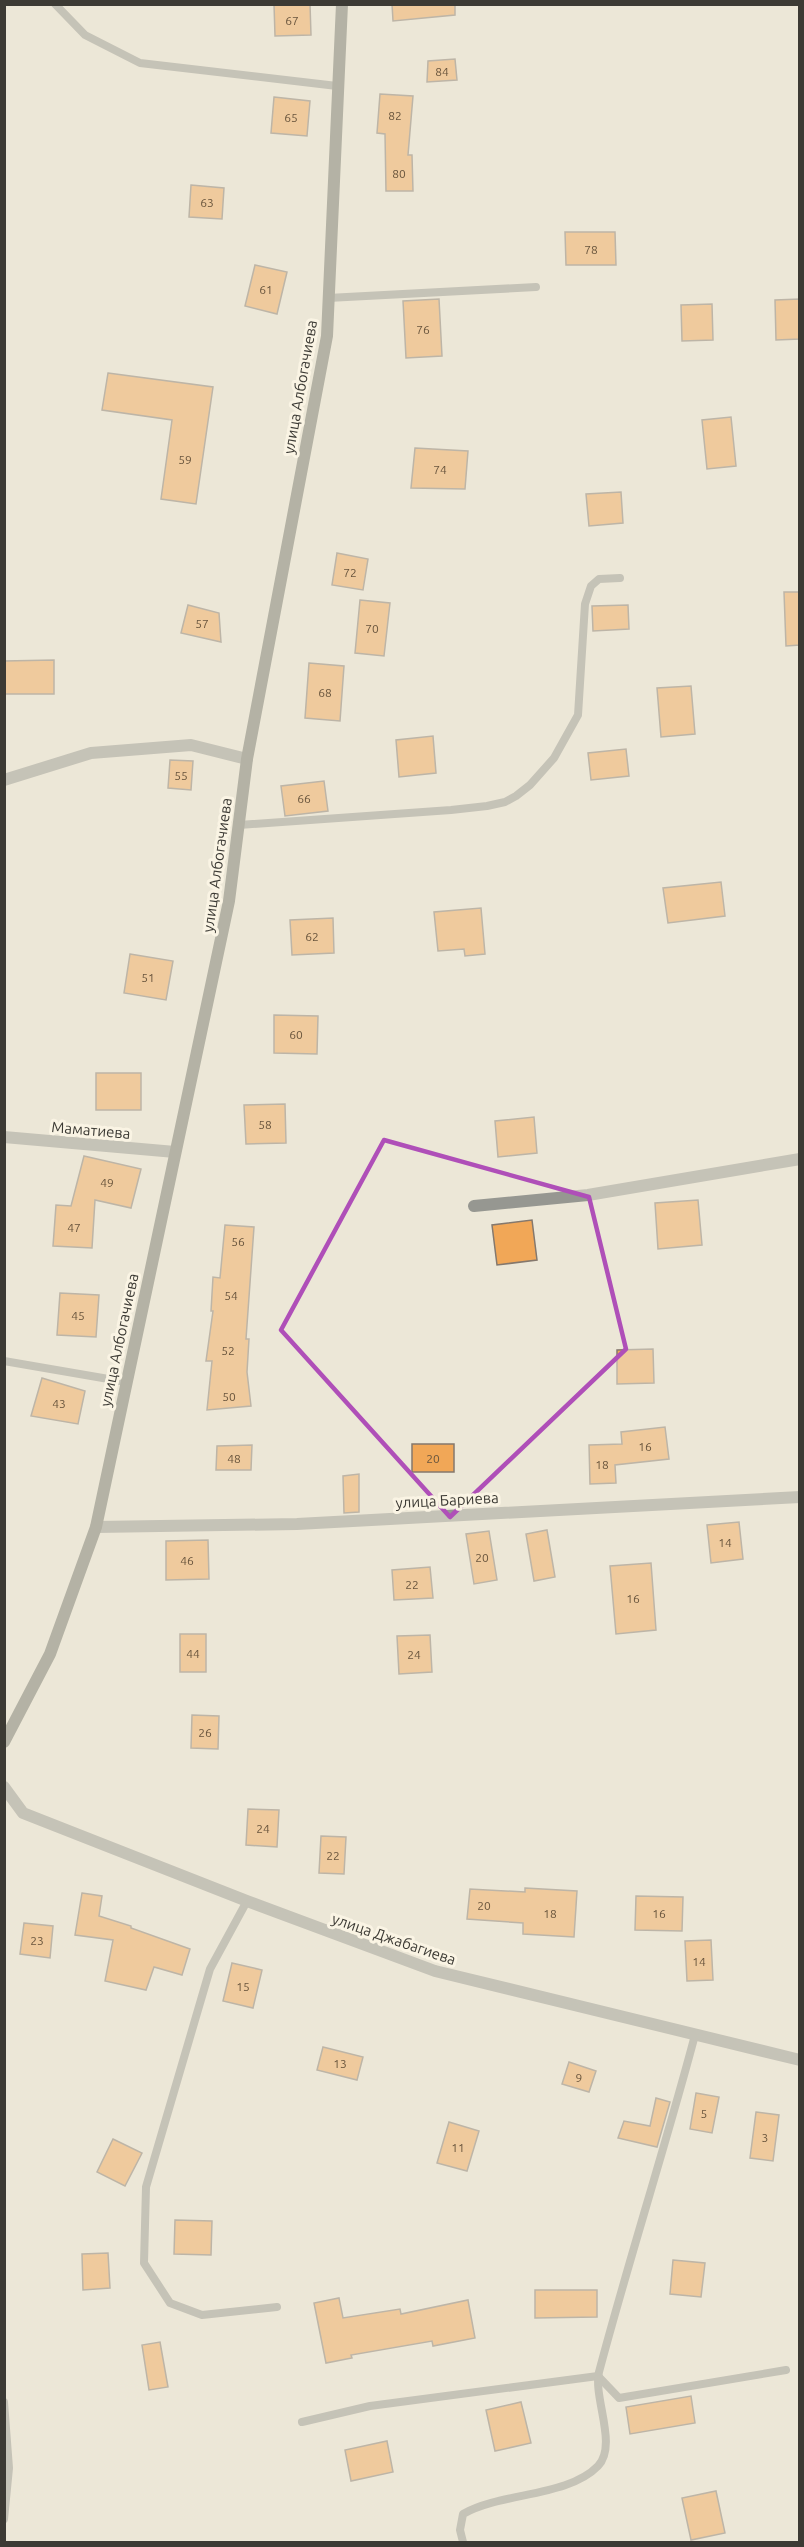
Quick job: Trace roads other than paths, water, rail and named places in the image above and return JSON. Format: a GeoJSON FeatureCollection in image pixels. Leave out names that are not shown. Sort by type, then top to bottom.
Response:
{"type":"FeatureCollection","features":[{"type":"Feature","properties":{"kind":"street","name":"улица Албогачиева"},"geometry":{"type":"LineString","coordinates":[[4,1743],[50,1654],[96,1527],[230,901],[247,759],[327,336],[342,4]]}},
{"type":"Feature","properties":{"kind":"street"},"geometry":{"type":"LineString","coordinates":[[4,780],[91,753],[191,745],[247,759]]}},
{"type":"Feature","properties":{"kind":"street","name":"Маматиева"},"geometry":{"type":"LineString","coordinates":[[4,1137],[175,1152]]}},
{"type":"Feature","properties":{"kind":"street"},"geometry":{"type":"LineString","coordinates":[[474,1206],[588,1195],[800,1159]]}},
{"type":"Feature","properties":{"kind":"street","name":"улица Бариева"},"geometry":{"type":"LineString","coordinates":[[96,1527],[297,1524],[800,1497]]}},
{"type":"Feature","properties":{"kind":"street","name":"улица Джабагиева"},"geometry":{"type":"LineString","coordinates":[[4,1787],[23,1813],[247,1901],[435,1971],[800,2060]]}},
{"type":"Feature","properties":{"kind":"lane"},"geometry":{"type":"LineString","coordinates":[[55,4],[86,35],[140,63],[337,86]]}},
{"type":"Feature","properties":{"kind":"lane"},"geometry":{"type":"LineString","coordinates":[[328,298],[536,286]]}},
{"type":"Feature","properties":{"kind":"lane"},"geometry":{"type":"LineString","coordinates":[[239,825],[451,810],[505,802],[516,795],[543,772],[568,735],[578,715],[586,602],[591,586],[597,580],[620,578]]}},
{"type":"Feature","properties":{"kind":"lane"},"geometry":{"type":"LineString","coordinates":[[4,1361],[126,1382]]}},
{"type":"Feature","properties":{"kind":"lane"},"geometry":{"type":"LineString","coordinates":[[247,1901],[210,1969],[146,2187],[144,2263],[170,2303],[202,2315],[277,2307]]}},
{"type":"Feature","properties":{"kind":"lane"},"geometry":{"type":"LineString","coordinates":[[463,2542],[460,2530],[463,2514],[471,2509],[479,2505],[578,2482],[600,2464],[606,2446],[598,2376],[668,2137],[695,2035]]}},
{"type":"Feature","properties":{"kind":"lane"},"geometry":{"type":"LineString","coordinates":[[598,2376],[619,2398],[786,2370]]}},
{"type":"Feature","properties":{"kind":"lane"},"geometry":{"type":"LineString","coordinates":[[302,2422],[370,2406],[598,2376]]}},
{"type":"Feature","properties":{"kind":"lane"},"geometry":{"type":"LineString","coordinates":[[4,2402],[9,2468],[4,2519]]}}]}
